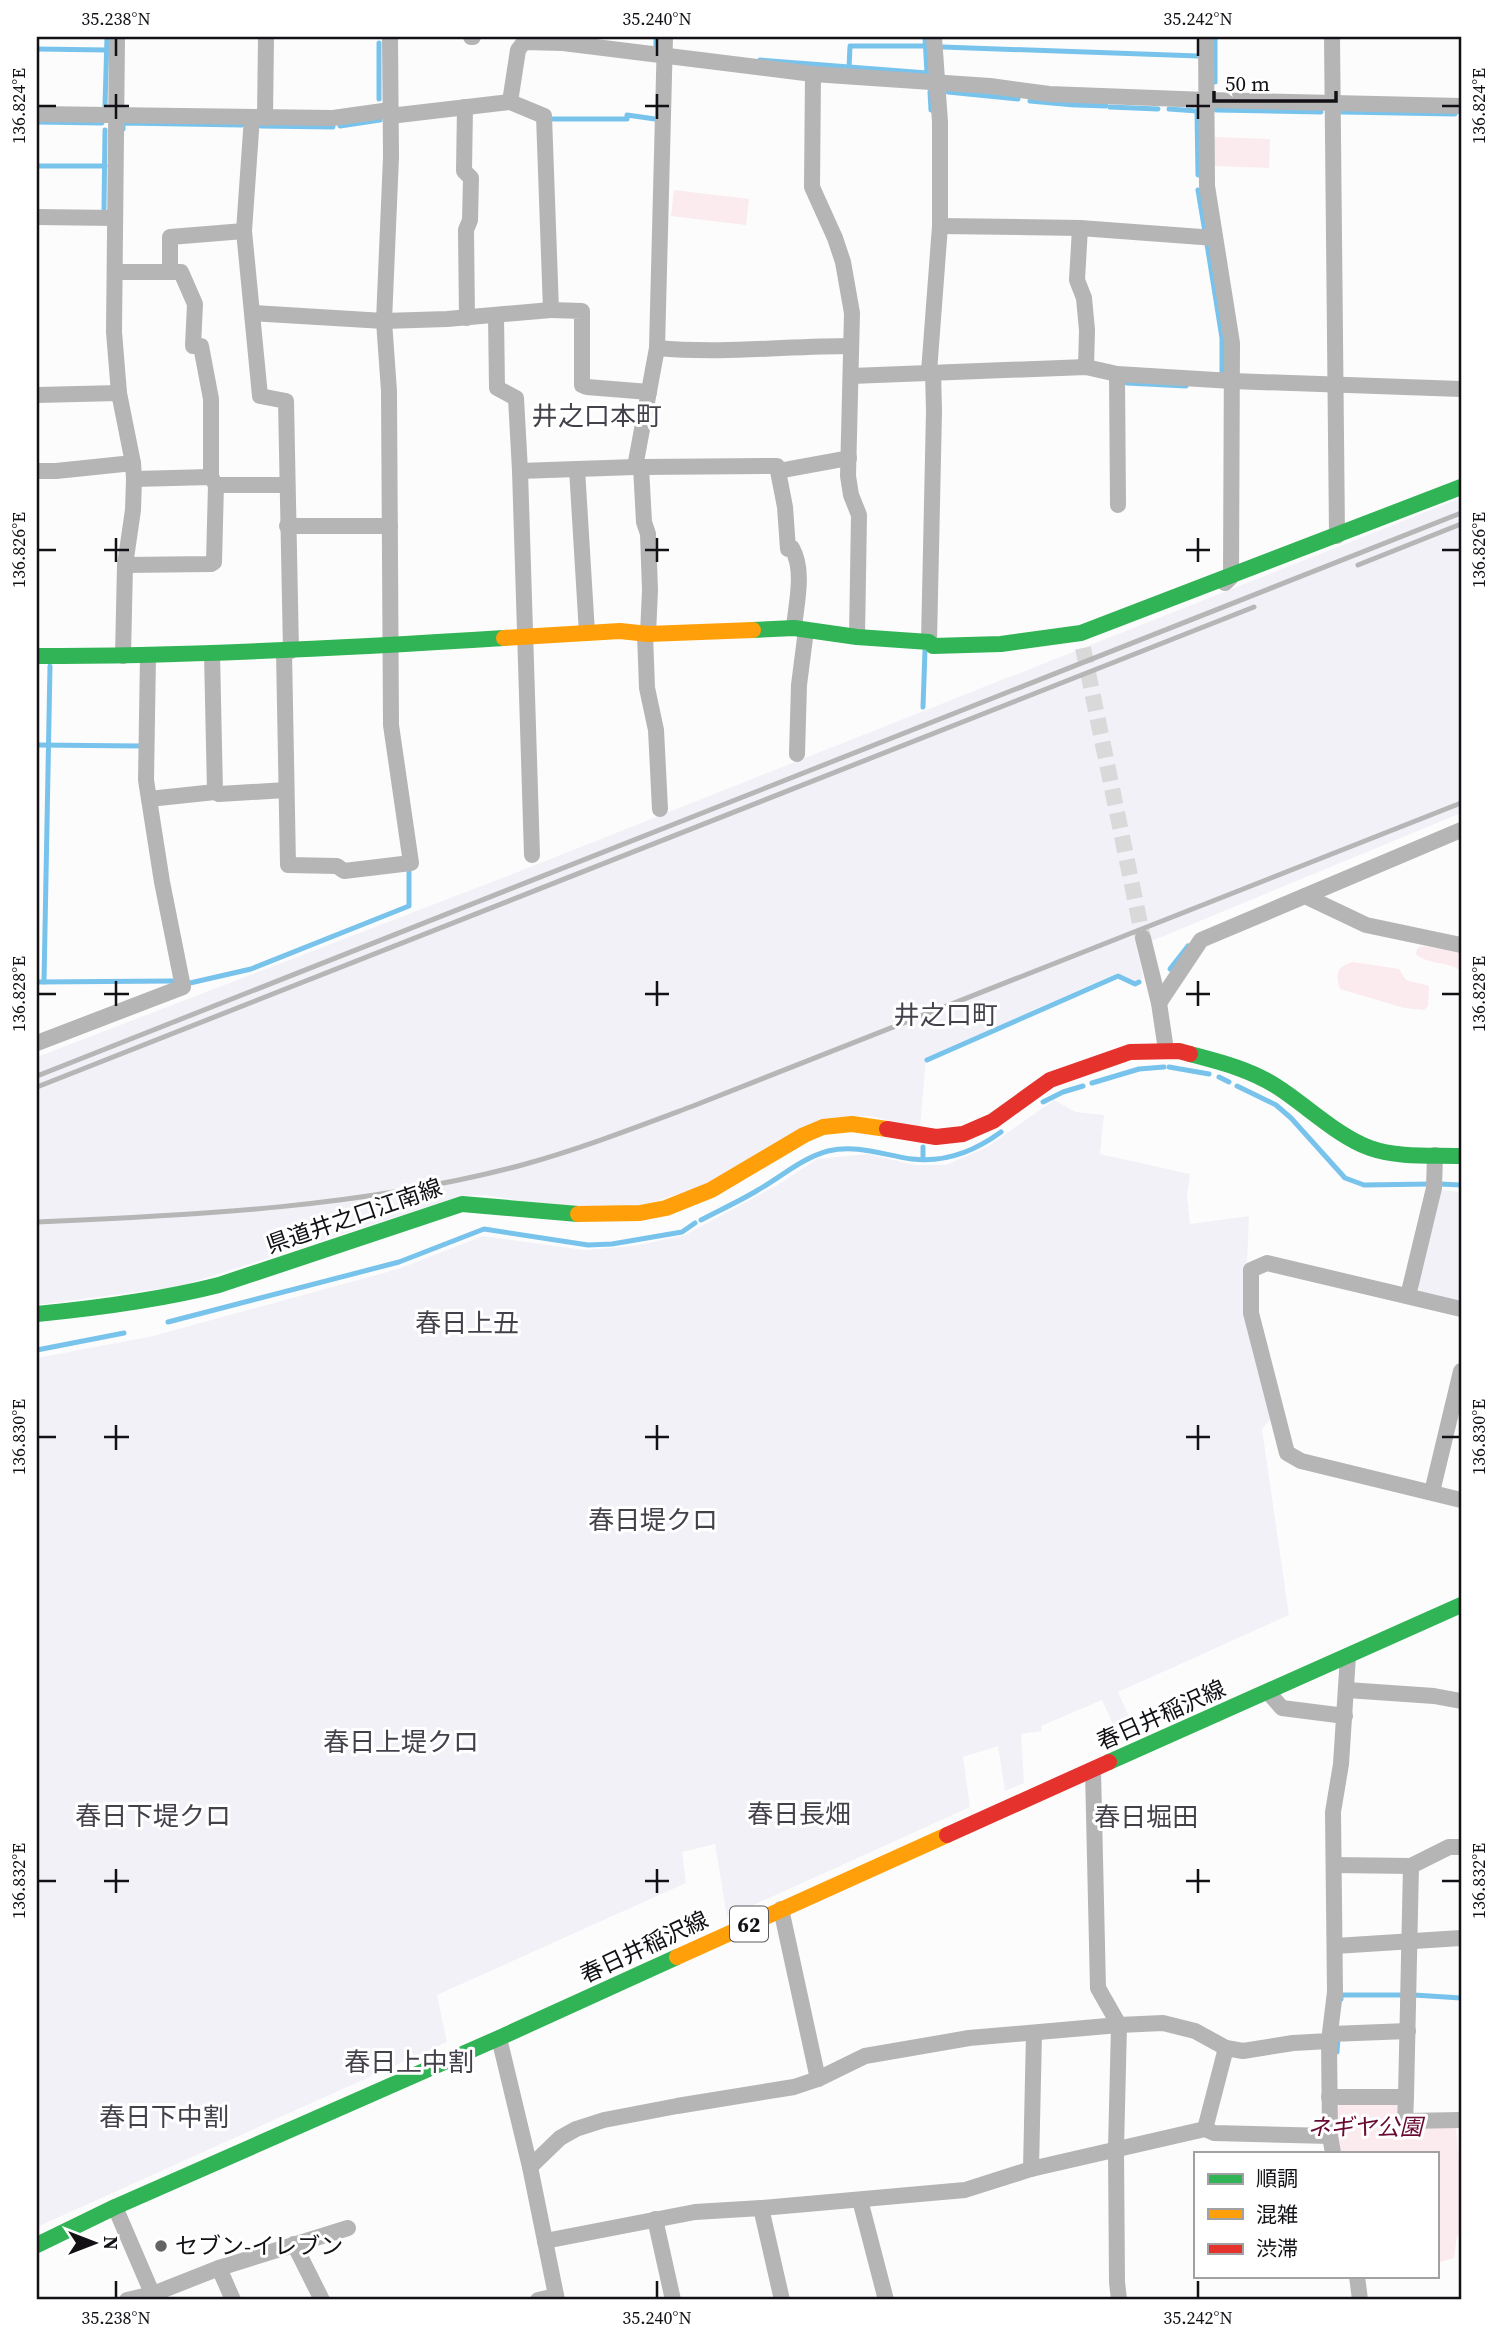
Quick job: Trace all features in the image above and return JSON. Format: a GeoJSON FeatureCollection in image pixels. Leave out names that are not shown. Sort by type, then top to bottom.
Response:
{"type":"FeatureCollection","features":[{"type":"Feature","properties":{"kind":"main road"},"geometry":{"type":"LineString","coordinates":[[37,656],[148,656],[287,651],[620,631],[646,634],[800,629],[931,644],[1001,645],[1081,632],[1231,578],[1461,487]]}},
{"type":"Feature","properties":{"kind":"main road","name":"県道井之口江南線"},"geometry":{"type":"LineString","coordinates":[[37,1314],[188,1293],[265,1271],[462,1203],[579,1214],[640,1213],[666,1208],[711,1190],[804,1135],[823,1128],[852,1124],[936,1138],[962,1134],[993,1121],[1050,1080],[1130,1052],[1166,1050],[1216,1060],[1262,1077],[1356,1142],[1373,1149],[1461,1156]]}},
{"type":"Feature","properties":{"kind":"main road","name":"春日井稲沢線"},"geometry":{"type":"LineString","coordinates":[[37,2245],[115,2207],[499,2038],[1461,1605]]}},
{"type":"Feature","properties":{"kind":"street"},"geometry":{"type":"LineString","coordinates":[[117,37],[114,332],[119,393],[134,471],[133,510],[125,565],[123,656]]}},
{"type":"Feature","properties":{"kind":"street"},"geometry":{"type":"LineString","coordinates":[[266,37],[244,231],[260,396],[286,401],[288,865],[337,866],[344,871],[411,863],[391,725],[389,391],[384,321],[391,157],[390,37]]}},
{"type":"Feature","properties":{"kind":"street"},"geometry":{"type":"LineString","coordinates":[[660,809],[656,730],[647,688],[646,634],[650,590],[648,534],[644,522],[638,467],[657,348],[664,37]]}},
{"type":"Feature","properties":{"kind":"street"},"geometry":{"type":"LineString","coordinates":[[934,37],[940,122],[940,226],[931,372],[934,411],[931,644],[945,652],[1003,654],[1083,645],[1217,591],[1231,578],[1232,343],[1207,186],[1206,37]]}},
{"type":"Feature","properties":{"kind":"street"},"geometry":{"type":"LineString","coordinates":[[1332,37],[1337,536]]}},
{"type":"Feature","properties":{"kind":"street"},"geometry":{"type":"LineString","coordinates":[[510,102],[518,50],[524,39],[813,74],[990,86],[1049,94],[1461,106]]}},
{"type":"Feature","properties":{"kind":"street"},"geometry":{"type":"LineString","coordinates":[[813,74],[812,187],[843,262],[852,313],[849,458],[851,495],[859,515],[857,637]]}},
{"type":"Feature","properties":{"kind":"street"},"geometry":{"type":"LineString","coordinates":[[37,114],[333,118],[510,102],[544,116],[551,310]]}},
{"type":"Feature","properties":{"kind":"street"},"geometry":{"type":"LineString","coordinates":[[465,107],[464,172],[471,178],[470,220],[466,230],[467,318]]}},
{"type":"Feature","properties":{"kind":"street"},"geometry":{"type":"LineString","coordinates":[[37,217],[115,218]]}},
{"type":"Feature","properties":{"kind":"street"},"geometry":{"type":"LineString","coordinates":[[940,226],[1080,228],[1215,238]]}},
{"type":"Feature","properties":{"kind":"street"},"geometry":{"type":"LineString","coordinates":[[1080,228],[1077,279],[1084,298],[1086,366]]}},
{"type":"Feature","properties":{"kind":"street"},"geometry":{"type":"LineString","coordinates":[[170,272],[170,237],[244,231]]}},
{"type":"Feature","properties":{"kind":"street"},"geometry":{"type":"LineString","coordinates":[[114,272],[181,272],[195,304],[193,346],[201,346],[211,399],[214,562],[125,565]]}},
{"type":"Feature","properties":{"kind":"street"},"geometry":{"type":"LineString","coordinates":[[252,313],[384,321],[467,318],[551,310],[582,311],[582,385],[649,392]]}},
{"type":"Feature","properties":{"kind":"street"},"geometry":{"type":"LineString","coordinates":[[496,316],[497,388],[516,398],[532,855]]}},
{"type":"Feature","properties":{"kind":"street"},"geometry":{"type":"LineString","coordinates":[[657,348],[697,352],[797,346],[851,346]]}},
{"type":"Feature","properties":{"kind":"street"},"geometry":{"type":"LineString","coordinates":[[851,376],[1086,366],[1117,374],[1461,389]]}},
{"type":"Feature","properties":{"kind":"street"},"geometry":{"type":"LineString","coordinates":[[1117,374],[1118,505]]}},
{"type":"Feature","properties":{"kind":"street"},"geometry":{"type":"LineString","coordinates":[[37,395],[119,393]]}},
{"type":"Feature","properties":{"kind":"street"},"geometry":{"type":"LineString","coordinates":[[778,471],[849,458]]}},
{"type":"Feature","properties":{"kind":"street"},"geometry":{"type":"LineString","coordinates":[[520,471],[777,466],[785,507],[788,549],[792,548],[799,568],[797,754]]}},
{"type":"Feature","properties":{"kind":"street"},"geometry":{"type":"LineString","coordinates":[[577,469],[587,633]]}},
{"type":"Feature","properties":{"kind":"street"},"geometry":{"type":"LineString","coordinates":[[37,471],[134,471],[213,481],[287,485]]}},
{"type":"Feature","properties":{"kind":"street"},"geometry":{"type":"LineString","coordinates":[[287,526],[390,526]]}},
{"type":"Feature","properties":{"kind":"street"},"geometry":{"type":"LineString","coordinates":[[212,653],[215,792]]}},
{"type":"Feature","properties":{"kind":"street"},"geometry":{"type":"LineString","coordinates":[[37,1043],[183,988],[162,882],[146,780],[148,656]]}},
{"type":"Feature","properties":{"kind":"street"},"geometry":{"type":"LineString","coordinates":[[149,799],[215,792],[219,794],[286,790]]}},
{"type":"Feature","properties":{"kind":"street"},"geometry":{"type":"LineString","coordinates":[[1159,1003],[1201,940],[1461,831]]}},
{"type":"Feature","properties":{"kind":"street"},"geometry":{"type":"LineString","coordinates":[[1306,896],[1366,925],[1461,945]]}},
{"type":"Feature","properties":{"kind":"street"},"geometry":{"type":"LineString","coordinates":[[1143,938],[1159,1003],[1166,1050]]}},
{"type":"Feature","properties":{"kind":"street"},"geometry":{"type":"LineString","coordinates":[[1408,1296],[1434,1188],[1435,1155]]}},
{"type":"Feature","properties":{"kind":"street"},"geometry":{"type":"LineString","coordinates":[[1461,1309],[1267,1263],[1251,1270],[1251,1313],[1287,1453],[1301,1461],[1461,1500]]}},
{"type":"Feature","properties":{"kind":"street"},"geometry":{"type":"LineString","coordinates":[[1432,1492],[1461,1371]]}},
{"type":"Feature","properties":{"kind":"street"},"geometry":{"type":"LineString","coordinates":[[1333,2152],[1329,2097],[1330,2037],[1335,1992],[1333,1812],[1341,1763],[1348,1656]]}},
{"type":"Feature","properties":{"kind":"street"},"geometry":{"type":"LineString","coordinates":[[1347,1690],[1434,1696],[1461,1701]]}},
{"type":"Feature","properties":{"kind":"street"},"geometry":{"type":"LineString","coordinates":[[1268,1692],[1282,1708],[1345,1716]]}},
{"type":"Feature","properties":{"kind":"street"},"geometry":{"type":"LineString","coordinates":[[1093,1771],[1098,1988],[1119,2025],[1116,2149],[1119,2300]]}},
{"type":"Feature","properties":{"kind":"street"},"geometry":{"type":"LineString","coordinates":[[1334,1865],[1411,1866],[1449,1847],[1461,1847]]}},
{"type":"Feature","properties":{"kind":"street"},"geometry":{"type":"LineString","coordinates":[[1411,1866],[1405,2121],[1461,2120]]}},
{"type":"Feature","properties":{"kind":"street"},"geometry":{"type":"LineString","coordinates":[[781,1909],[818,2079]]}},
{"type":"Feature","properties":{"kind":"street"},"geometry":{"type":"LineString","coordinates":[[1335,1946],[1461,1938]]}},
{"type":"Feature","properties":{"kind":"street"},"geometry":{"type":"LineString","coordinates":[[530,2167],[560,2138],[576,2129],[604,2120],[793,2087],[818,2079],[865,2056],[969,2038],[1163,2023],[1195,2031],[1226,2048],[1243,2051],[1330,2037],[1408,2031]]}},
{"type":"Feature","properties":{"kind":"street"},"geometry":{"type":"LineString","coordinates":[[1031,2169],[1034,2033]]}},
{"type":"Feature","properties":{"kind":"street"},"geometry":{"type":"LineString","coordinates":[[499,2038],[530,2167],[556,2298],[538,2300]]}},
{"type":"Feature","properties":{"kind":"street"},"geometry":{"type":"LineString","coordinates":[[1205,2129],[1226,2048]]}},
{"type":"Feature","properties":{"kind":"street"},"geometry":{"type":"LineString","coordinates":[[1329,2097],[1406,2097]]}},
{"type":"Feature","properties":{"kind":"street"},"geometry":{"type":"LineString","coordinates":[[545,2241],[695,2212],[965,2190],[1031,2169],[1205,2129],[1214,2133],[1330,2136]]}},
{"type":"Feature","properties":{"kind":"street"},"geometry":{"type":"LineString","coordinates":[[860,2200],[886,2300]]}},
{"type":"Feature","properties":{"kind":"street"},"geometry":{"type":"LineString","coordinates":[[115,2207],[154,2297]]}},
{"type":"Feature","properties":{"kind":"street"},"geometry":{"type":"LineString","coordinates":[[761,2208],[782,2300]]}},
{"type":"Feature","properties":{"kind":"street"},"geometry":{"type":"LineString","coordinates":[[655,2219],[673,2300]]}},
{"type":"Feature","properties":{"kind":"street"},"geometry":{"type":"LineString","coordinates":[[127,2300],[154,2297],[219,2268],[348,2228]]}},
{"type":"Feature","properties":{"kind":"street"},"geometry":{"type":"LineString","coordinates":[[294,2244],[322,2300]]}},
{"type":"Feature","properties":{"kind":"street"},"geometry":{"type":"LineString","coordinates":[[219,2268],[233,2300]]}},
{"type":"Feature","properties":{"kind":"street"},"geometry":{"type":"LineString","coordinates":[[1357,2278],[1360,2300]]}},
{"type":"Feature","properties":{"kind":"shaded area"},"geometry":{"type":"Polygon","coordinates":[[[1461,498],[1461,813],[1137,947],[1143,978],[1135,982],[1117,973],[926,1058],[920,1128],[870,1116],[847,1117],[711,1183],[642,1206],[566,1208],[485,1195],[461,1196],[181,1286],[37,1305],[37,1057],[510,875],[1461,498]]]}},
{"type":"Feature","properties":{"kind":"shaded area"},"geometry":{"type":"Polygon","coordinates":[[[1054,1100],[1076,1112],[1104,1115],[1100,1154],[1190,1174],[1187,1196],[1190,1224],[1249,1216],[1245,1314],[1272,1417],[1262,1429],[1289,1615],[1118,1692],[1136,1732],[1120,1740],[1102,1700],[1041,1726],[1042,1731],[1021,1734],[1024,1783],[1005,1791],[998,1746],[963,1757],[970,1807],[727,1917],[715,1844],[682,1852],[686,1883],[437,1995],[447,2042],[37,2227],[37,1358],[153,1336],[398,1269],[483,1236],[585,1250],[633,1246],[685,1235],[779,1184],[817,1159],[868,1154],[915,1165],[946,1165],[987,1147],[1054,1100]]]}},
{"type":"Feature","properties":{"kind":"shaded area"},"geometry":{"type":"Polygon","coordinates":[[[1440,1190],[1461,1192],[1461,1301],[1420,1292],[1417,1284],[1440,1190]]]}},
{"type":"Feature","properties":{"kind":"green space"},"geometry":{"type":"Polygon","coordinates":[[[1213,137],[1270,139],[1269,168],[1214,166],[1213,137]]]}},
{"type":"Feature","properties":{"kind":"green space"},"geometry":{"type":"Polygon","coordinates":[[[674,190],[749,199],[746,225],[671,216],[674,190]]]}},
{"type":"Feature","properties":{"kind":"green space"},"geometry":{"type":"Polygon","coordinates":[[[1421,946],[1461,951],[1461,971],[1416,954],[1421,946]]]}},
{"type":"Feature","properties":{"kind":"green space"},"geometry":{"type":"Polygon","coordinates":[[[1353,962],[1399,969],[1406,980],[1429,986],[1428,1006],[1424,1010],[1404,1008],[1340,989],[1339,971],[1353,962]]]}},
{"type":"Feature","properties":{"kind":"green space","name":"ネギヤ公園"},"geometry":{"type":"Polygon","coordinates":[[[1341,2101],[1399,2105],[1404,2128],[1456,2128],[1461,2185],[1461,2234],[1457,2236],[1454,2258],[1438,2263],[1438,2152],[1341,2152],[1336,2120],[1341,2101]]]}},
{"type":"Feature","properties":{"kind":"waterway"},"geometry":{"type":"LineString","coordinates":[[105,106],[107,37]]}},
{"type":"Feature","properties":{"kind":"waterway"},"geometry":{"type":"LineString","coordinates":[[656,37],[656,49]]}},
{"type":"Feature","properties":{"kind":"waterway"},"geometry":{"type":"LineString","coordinates":[[760,60],[927,73],[925,37]]}},
{"type":"Feature","properties":{"kind":"waterway"},"geometry":{"type":"LineString","coordinates":[[1215,37],[1215,82]]}},
{"type":"Feature","properties":{"kind":"waterway"},"geometry":{"type":"LineString","coordinates":[[379,43],[379,99]]}},
{"type":"Feature","properties":{"kind":"waterway"},"geometry":{"type":"LineString","coordinates":[[849,68],[850,46],[925,46]]}},
{"type":"Feature","properties":{"kind":"waterway"},"geometry":{"type":"LineString","coordinates":[[943,47],[1198,56]]}},
{"type":"Feature","properties":{"kind":"waterway"},"geometry":{"type":"LineString","coordinates":[[37,49],[106,50]]}},
{"type":"Feature","properties":{"kind":"waterway"},"geometry":{"type":"LineString","coordinates":[[930,92],[931,110]]}},
{"type":"Feature","properties":{"kind":"waterway"},"geometry":{"type":"LineString","coordinates":[[948,92],[1018,99]]}},
{"type":"Feature","properties":{"kind":"waterway"},"geometry":{"type":"LineString","coordinates":[[1030,101],[1074,105]]}},
{"type":"Feature","properties":{"kind":"waterway"},"geometry":{"type":"LineString","coordinates":[[1077,105],[1106,106]]}},
{"type":"Feature","properties":{"kind":"waterway"},"geometry":{"type":"LineString","coordinates":[[1110,107],[1158,109]]}},
{"type":"Feature","properties":{"kind":"waterway"},"geometry":{"type":"LineString","coordinates":[[1169,109],[1197,111],[1198,175]]}},
{"type":"Feature","properties":{"kind":"waterway"},"geometry":{"type":"LineString","coordinates":[[1216,110],[1321,112]]}},
{"type":"Feature","properties":{"kind":"waterway"},"geometry":{"type":"LineString","coordinates":[[1342,112],[1455,114]]}},
{"type":"Feature","properties":{"kind":"waterway"},"geometry":{"type":"LineString","coordinates":[[553,119],[627,119],[627,115],[655,119]]}},
{"type":"Feature","properties":{"kind":"waterway"},"geometry":{"type":"LineString","coordinates":[[340,126],[380,120]]}},
{"type":"Feature","properties":{"kind":"waterway"},"geometry":{"type":"LineString","coordinates":[[37,122],[102,123]]}},
{"type":"Feature","properties":{"kind":"waterway"},"geometry":{"type":"LineString","coordinates":[[123,129],[123,123],[242,125]]}},
{"type":"Feature","properties":{"kind":"waterway"},"geometry":{"type":"LineString","coordinates":[[261,126],[333,127]]}},
{"type":"Feature","properties":{"kind":"waterway"},"geometry":{"type":"LineString","coordinates":[[104,209],[105,130]]}},
{"type":"Feature","properties":{"kind":"waterway"},"geometry":{"type":"LineString","coordinates":[[37,166],[105,166]]}},
{"type":"Feature","properties":{"kind":"waterway"},"geometry":{"type":"LineString","coordinates":[[1198,190],[1205,232]]}},
{"type":"Feature","properties":{"kind":"waterway"},"geometry":{"type":"LineString","coordinates":[[1207,244],[1222,338],[1222,372]]}},
{"type":"Feature","properties":{"kind":"waterway"},"geometry":{"type":"LineString","coordinates":[[1127,383],[1186,386]]}},
{"type":"Feature","properties":{"kind":"waterway"},"geometry":{"type":"LineString","coordinates":[[923,707],[925,650]]}},
{"type":"Feature","properties":{"kind":"waterway"},"geometry":{"type":"LineString","coordinates":[[44,982],[50,666]]}},
{"type":"Feature","properties":{"kind":"waterway"},"geometry":{"type":"LineString","coordinates":[[37,745],[140,746]]}},
{"type":"Feature","properties":{"kind":"waterway"},"geometry":{"type":"LineString","coordinates":[[190,983],[251,969],[409,906],[409,868]]}},
{"type":"Feature","properties":{"kind":"waterway"},"geometry":{"type":"LineString","coordinates":[[1170,969],[1188,946]]}},
{"type":"Feature","properties":{"kind":"waterway"},"geometry":{"type":"LineString","coordinates":[[927,1060],[1118,976],[1135,984],[1139,982]]}},
{"type":"Feature","properties":{"kind":"waterway"},"geometry":{"type":"LineString","coordinates":[[37,982],[173,981]]}},
{"type":"Feature","properties":{"kind":"waterway"},"geometry":{"type":"LineString","coordinates":[[1092,1083],[1139,1069],[1164,1067]]}},
{"type":"Feature","properties":{"kind":"waterway"},"geometry":{"type":"LineString","coordinates":[[1169,1067],[1209,1074]]}},
{"type":"Feature","properties":{"kind":"waterway"},"geometry":{"type":"LineString","coordinates":[[1219,1077],[1229,1082]]}},
{"type":"Feature","properties":{"kind":"waterway"},"geometry":{"type":"LineString","coordinates":[[1043,1102],[1083,1086]]}},
{"type":"Feature","properties":{"kind":"waterway"},"geometry":{"type":"LineString","coordinates":[[1237,1086],[1276,1105],[1345,1178],[1364,1185],[1431,1184]]}},
{"type":"Feature","properties":{"kind":"waterway"},"geometry":{"type":"LineString","coordinates":[[701,1220],[751,1194],[800,1163],[828,1151],[860,1149],[912,1159],[936,1159],[970,1150],[1001,1132]]}},
{"type":"Feature","properties":{"kind":"waterway"},"geometry":{"type":"LineString","coordinates":[[923,1147],[923,1159]]}},
{"type":"Feature","properties":{"kind":"waterway"},"geometry":{"type":"LineString","coordinates":[[1440,1184],[1461,1185]]}},
{"type":"Feature","properties":{"kind":"waterway"},"geometry":{"type":"LineString","coordinates":[[168,1322],[399,1262],[484,1229],[588,1245],[612,1244],[682,1232],[695,1223]]}},
{"type":"Feature","properties":{"kind":"waterway"},"geometry":{"type":"LineString","coordinates":[[37,1350],[124,1333]]}},
{"type":"Feature","properties":{"kind":"waterway"},"geometry":{"type":"LineString","coordinates":[[1341,1999],[1341,1995],[1405,1995]]}},
{"type":"Feature","properties":{"kind":"waterway"},"geometry":{"type":"LineString","coordinates":[[1414,1995],[1461,1998]]}},
{"type":"Feature","properties":{"kind":"waterway"},"geometry":{"type":"LineString","coordinates":[[1337,2052],[1338,2038]]}},
{"type":"Feature","properties":{"kind":"tunnel"},"geometry":{"type":"LineString","coordinates":[[1083,648],[1143,938]]}},
{"type":"Feature","properties":{"kind":"railway"},"geometry":{"type":"LineString","coordinates":[[37,1076],[1461,513]]}},
{"type":"Feature","properties":{"kind":"railway"},"geometry":{"type":"LineString","coordinates":[[1358,565],[1461,524]]}},
{"type":"Feature","properties":{"kind":"railway"},"geometry":{"type":"LineString","coordinates":[[37,1087],[1254,607]]}},
{"type":"Feature","properties":{"kind":"railway"},"geometry":{"type":"LineString","coordinates":[[37,1222],[220,1212],[342,1200],[462,1179],[544,1159],[693,1106],[1461,803]]}},
{"type":"Feature","properties":{"kind":"traffic: fast"},"geometry":{"type":"LineString","coordinates":[[753,630],[794,628],[857,637],[929,642],[933,646],[1001,644],[1081,633],[1461,487]]}},
{"type":"Feature","properties":{"kind":"traffic: fast"},"geometry":{"type":"LineString","coordinates":[[37,656],[270,651],[504,638]]}},
{"type":"Feature","properties":{"kind":"traffic: fast"},"geometry":{"type":"LineString","coordinates":[[1190,1054],[1266,1080],[1346,1136],[1370,1148],[1403,1155],[1461,1156]]}},
{"type":"Feature","properties":{"kind":"traffic: fast"},"geometry":{"type":"LineString","coordinates":[[37,1314],[129,1303],[219,1285],[462,1204],[578,1214]]}},
{"type":"Feature","properties":{"kind":"traffic: fast"},"geometry":{"type":"LineString","coordinates":[[1109,1762],[1461,1605]]}},
{"type":"Feature","properties":{"kind":"traffic: fast"},"geometry":{"type":"LineString","coordinates":[[37,2245],[115,2207],[677,1957]]}},
{"type":"Feature","properties":{"kind":"traffic: slow"},"geometry":{"type":"LineString","coordinates":[[504,638],[620,631],[648,634],[753,630]]}},
{"type":"Feature","properties":{"kind":"traffic: slow"},"geometry":{"type":"LineString","coordinates":[[578,1214],[640,1213],[666,1208],[711,1190],[804,1135],[823,1127],[852,1124],[887,1129]]}},
{"type":"Feature","properties":{"kind":"traffic: slow"},"geometry":{"type":"LineString","coordinates":[[677,1957],[947,1835]]}},
{"type":"Feature","properties":{"kind":"traffic: jam"},"geometry":{"type":"LineString","coordinates":[[887,1129],[936,1137],[963,1134],[993,1121],[1050,1080],[1130,1052],[1179,1051],[1190,1054]]}},
{"type":"Feature","properties":{"kind":"traffic: jam"},"geometry":{"type":"LineString","coordinates":[[947,1835],[1109,1762]]}},
{"type":"Feature","properties":{"kind":"place","name":"セブン-イレブン"},"geometry":{"type":"Point","coordinates":[161,2246]}},
{"type":"Feature","properties":{"kind":"district","name":"井之口本町"},"geometry":{"type":"Point","coordinates":[597,416]}},
{"type":"Feature","properties":{"kind":"district","name":"井之口町"},"geometry":{"type":"Point","coordinates":[946,1015]}},
{"type":"Feature","properties":{"kind":"district","name":"春日上丑"},"geometry":{"type":"Point","coordinates":[467,1323]}},
{"type":"Feature","properties":{"kind":"district","name":"春日堤クロ"},"geometry":{"type":"Point","coordinates":[653,1520]}},
{"type":"Feature","properties":{"kind":"district","name":"春日上堤クロ"},"geometry":{"type":"Point","coordinates":[401,1742]}},
{"type":"Feature","properties":{"kind":"district","name":"春日長畑"},"geometry":{"type":"Point","coordinates":[799,1814]}},
{"type":"Feature","properties":{"kind":"district","name":"春日下堤クロ"},"geometry":{"type":"Point","coordinates":[153,1816]}},
{"type":"Feature","properties":{"kind":"district","name":"春日堀田"},"geometry":{"type":"Point","coordinates":[1146,1817]}},
{"type":"Feature","properties":{"kind":"district","name":"春日上中割"},"geometry":{"type":"Point","coordinates":[409,2062]}},
{"type":"Feature","properties":{"kind":"district","name":"春日下中割"},"geometry":{"type":"Point","coordinates":[164,2117]}}]}
